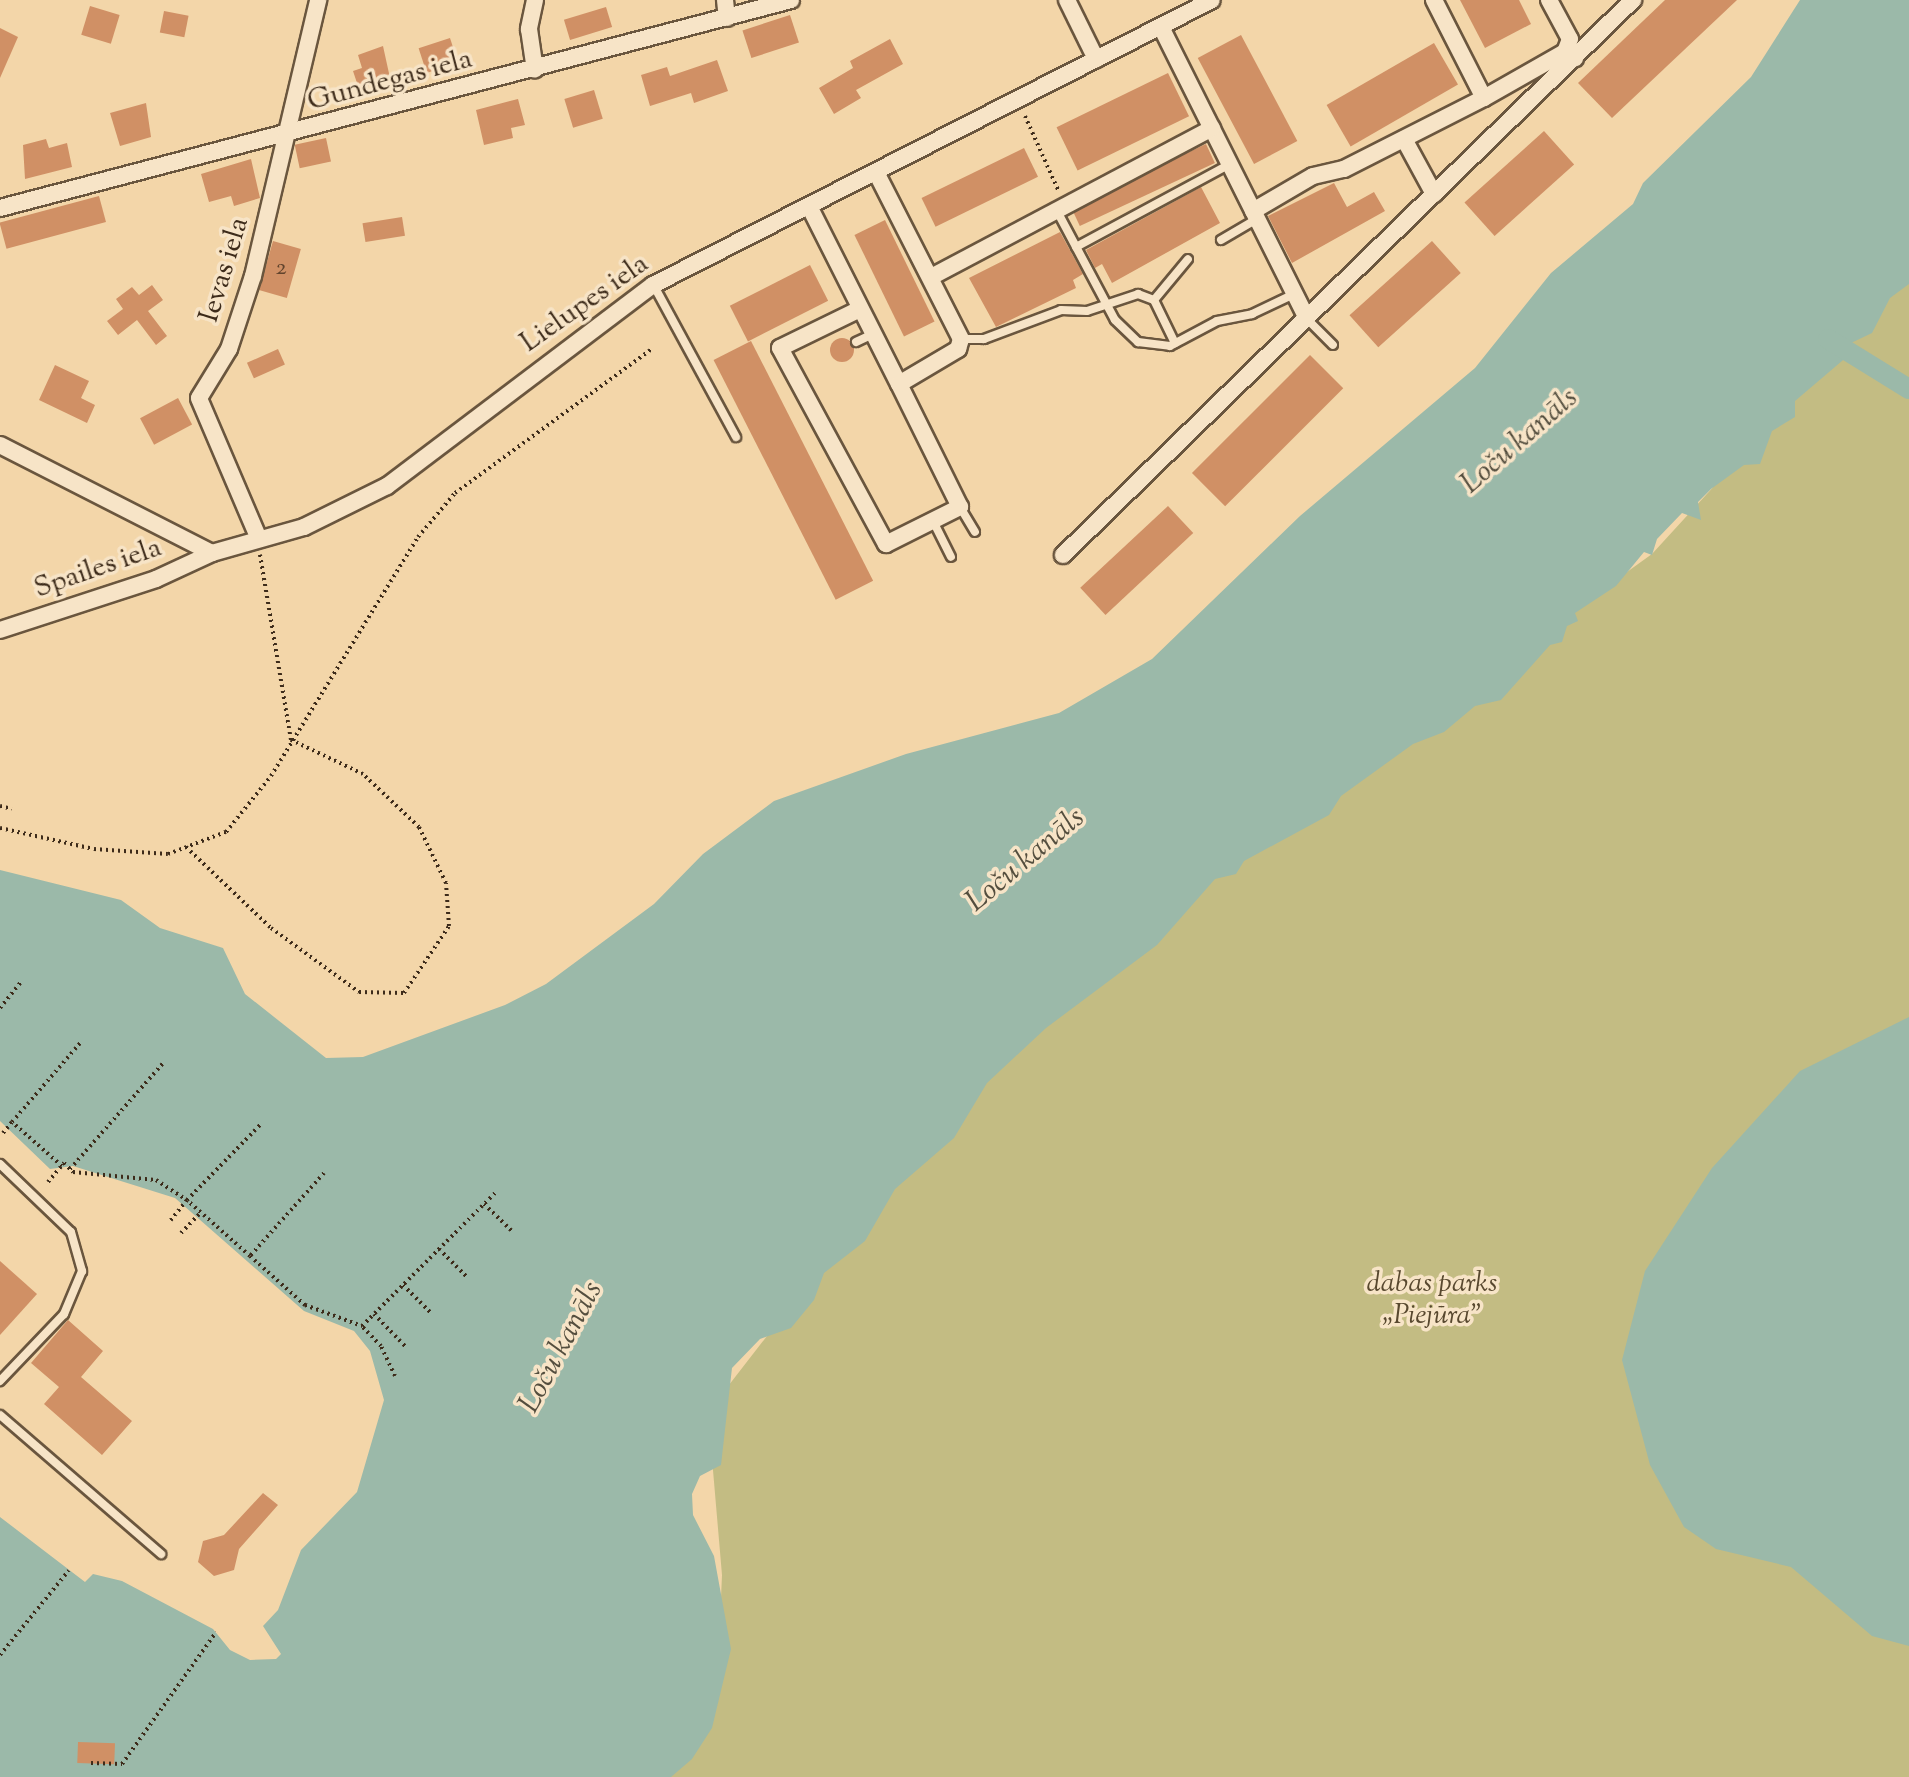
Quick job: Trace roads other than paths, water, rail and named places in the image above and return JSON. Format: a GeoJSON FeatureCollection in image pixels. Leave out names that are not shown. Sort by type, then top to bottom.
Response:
{"type":"FeatureCollection","features":[{"type":"Feature","properties":{"kind":"street","name":"Ievas iela"},"geometry":{"type":"LineString","coordinates":[[259,539],[199,398],[229,349],[289,134],[318,0]]}},
{"type":"Feature","properties":{"kind":"street"},"geometry":{"type":"LineString","coordinates":[[535,0],[529,29],[535,70]]}},
{"type":"Feature","properties":{"kind":"street"},"geometry":{"type":"LineString","coordinates":[[725,0],[727,18]]}},
{"type":"Feature","properties":{"kind":"street","name":"Gundegas iela"},"geometry":{"type":"LineString","coordinates":[[0,208],[535,70],[791,0]]}},
{"type":"Feature","properties":{"kind":"street"},"geometry":{"type":"LineString","coordinates":[[1067,0],[1096,59]]}},
{"type":"Feature","properties":{"kind":"street","name":"Lielupes iela"},"geometry":{"type":"LineString","coordinates":[[212,553],[304,527],[387,486],[612,310],[653,285],[1212,0]]}},
{"type":"Feature","properties":{"kind":"street"},"geometry":{"type":"LineString","coordinates":[[1434,0],[1484,98]]}},
{"type":"Feature","properties":{"kind":"street"},"geometry":{"type":"LineString","coordinates":[[1549,0],[1570,39],[1570,55]]}},
{"type":"Feature","properties":{"kind":"street"},"geometry":{"type":"LineString","coordinates":[[1063,555],[1434,194],[1570,55],[1633,0]]}},
{"type":"Feature","properties":{"kind":"street"},"geometry":{"type":"LineString","coordinates":[[1161,27],[1306,317]]}},
{"type":"Feature","properties":{"kind":"street"},"geometry":{"type":"LineString","coordinates":[[1255,215],[1313,176],[1344,169],[1570,55]]}},
{"type":"Feature","properties":{"kind":"street"},"geometry":{"type":"LineString","coordinates":[[931,277],[1212,128]]}},
{"type":"Feature","properties":{"kind":"street"},"geometry":{"type":"LineString","coordinates":[[1404,139],[1434,194]]}},
{"type":"Feature","properties":{"kind":"street"},"geometry":{"type":"LineString","coordinates":[[876,172],[961,339],[958,349],[899,384]]}},
{"type":"Feature","properties":{"kind":"street"},"geometry":{"type":"LineString","coordinates":[[809,206],[960,507],[886,544],[780,348],[860,309]]}},
{"type":"Feature","properties":{"kind":"street"},"geometry":{"type":"LineString","coordinates":[[0,445],[212,553]]}},
{"type":"Feature","properties":{"kind":"street","name":"Spailes iela"},"geometry":{"type":"LineString","coordinates":[[0,630],[156,579],[212,553]]}},
{"type":"Feature","properties":{"kind":"lane"},"geometry":{"type":"LineString","coordinates":[[1076,247],[1230,164]]}},
{"type":"Feature","properties":{"kind":"lane"},"geometry":{"type":"LineString","coordinates":[[1061,209],[1076,247],[1107,305],[1138,342],[1175,343],[1217,321],[1252,314],[1294,294]]}},
{"type":"Feature","properties":{"kind":"lane"},"geometry":{"type":"LineString","coordinates":[[1221,240],[1255,215]]}},
{"type":"Feature","properties":{"kind":"lane"},"geometry":{"type":"LineString","coordinates":[[1154,300],[1188,259]]}},
{"type":"Feature","properties":{"kind":"lane"},"geometry":{"type":"LineString","coordinates":[[653,285],[736,437]]}},
{"type":"Feature","properties":{"kind":"lane"},"geometry":{"type":"LineString","coordinates":[[961,339],[984,339],[1061,310],[1107,305],[1138,294],[1154,300],[1175,343]]}},
{"type":"Feature","properties":{"kind":"lane"},"geometry":{"type":"LineString","coordinates":[[1306,317],[1333,345]]}},
{"type":"Feature","properties":{"kind":"lane"},"geometry":{"type":"LineString","coordinates":[[856,342],[873,334]]}},
{"type":"Feature","properties":{"kind":"lane"},"geometry":{"type":"LineString","coordinates":[[960,507],[975,532]]}},
{"type":"Feature","properties":{"kind":"lane"},"geometry":{"type":"LineString","coordinates":[[933,521],[951,557]]}},
{"type":"Feature","properties":{"kind":"lane"},"geometry":{"type":"LineString","coordinates":[[0,1164],[71,1232],[82,1271],[64,1314],[0,1381]]}},
{"type":"Feature","properties":{"kind":"lane"},"geometry":{"type":"LineString","coordinates":[[0,1415],[161,1554]]}},
{"type":"Feature","properties":{"kind":"water","name":"Loču kanāls"},"geometry":{"type":"Polygon","coordinates":[[[1800,0],[1909,0],[1909,284],[1890,298],[1872,333],[1851,343],[1849,355],[1795,401],[1795,417],[1772,431],[1760,464],[1744,465],[1711,489],[1698,502],[1701,520],[1682,513],[1657,539],[1652,555],[1644,552],[1616,586],[1575,613],[1578,621],[1567,626],[1562,642],[1550,645],[1501,700],[1475,706],[1444,732],[1413,744],[1341,796],[1329,815],[1244,861],[1236,874],[1215,879],[1157,945],[1046,1028],[987,1083],[954,1138],[895,1189],[865,1241],[824,1273],[814,1300],[791,1328],[760,1339],[732,1368],[721,1465],[700,1476],[692,1494],[693,1515],[714,1556],[731,1649],[712,1728],[692,1759],[671,1777],[0,1777],[0,1517],[85,1582],[93,1574],[122,1581],[213,1629],[230,1650],[250,1660],[276,1659],[281,1654],[263,1626],[278,1610],[301,1550],[357,1492],[384,1400],[370,1351],[354,1331],[304,1311],[175,1198],[73,1166],[50,1169],[0,1121],[0,870],[121,900],[160,928],[223,948],[245,994],[326,1058],[363,1057],[505,1005],[546,984],[654,904],[703,854],[774,801],[906,754],[1059,713],[1152,659],[1300,516],[1475,368],[1551,273],[1633,204],[1643,183],[1751,77],[1800,0]]]}},
{"type":"Feature","properties":{"kind":"water"},"geometry":{"type":"Polygon","coordinates":[[[1909,1017],[1909,1646],[1872,1636],[1791,1567],[1716,1549],[1684,1527],[1650,1465],[1622,1360],[1645,1271],[1712,1168],[1800,1071],[1909,1017]]]}},
{"type":"Feature","properties":{"kind":"waterway"},"geometry":{"type":"LineString","coordinates":[[1828,339],[1909,389]]}},
{"type":"Feature","properties":{"kind":"park label","name":"dabas parks „Piejūra”"},"geometry":{"type":"Point","coordinates":[1432,1300]}}]}
